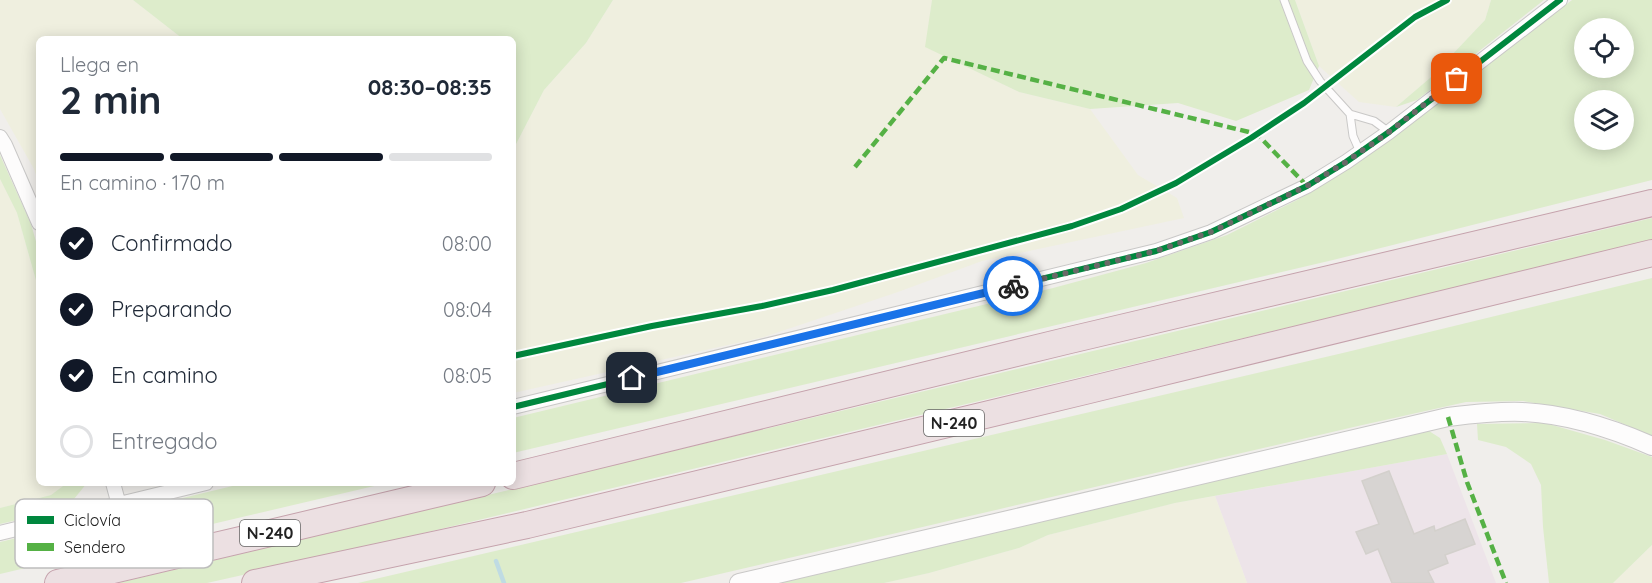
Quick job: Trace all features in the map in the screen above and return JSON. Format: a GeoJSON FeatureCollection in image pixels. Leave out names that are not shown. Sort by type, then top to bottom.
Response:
{"type":"FeatureCollection","features":[{"type":"Feature","properties":{"kind":"highway"},"geometry":{"type":"LineString","coordinates":[[516,475],[1070,340],[1652,203]]}},
{"type":"Feature","properties":{"kind":"highway","name":"N-240"},"geometry":{"type":"LineString","coordinates":[[255,583],[527,525],[1652,253]]}},
{"type":"Feature","properties":{"kind":"highway","name":"N-240"},"geometry":{"type":"LineString","coordinates":[[213,546],[469,486]]}},
{"type":"Feature","properties":{"kind":"highway","name":"N-240"},"geometry":{"type":"LineString","coordinates":[[58,583],[122,568]]}},
{"type":"Feature","properties":{"kind":"street"},"geometry":{"type":"LineString","coordinates":[[516,406],[1156,251],[1211,232],[1307,186],[1360,152],[1560,0]]}},
{"type":"Feature","properties":{"kind":"street"},"geometry":{"type":"LineString","coordinates":[[0,137],[36,216]]}},
{"type":"Feature","properties":{"kind":"street"},"geometry":{"type":"LineString","coordinates":[[739,583],[1448,417],[1523,412],[1576,419],[1628,435],[1652,446]]}},
{"type":"Feature","properties":{"kind":"street"},"geometry":{"type":"LineString","coordinates":[[143,499],[194,486]]}},
{"type":"Feature","properties":{"kind":"street"},"geometry":{"type":"LineString","coordinates":[[0,533],[15,529]]}},
{"type":"Feature","properties":{"kind":"lane"},"geometry":{"type":"LineString","coordinates":[[1284,0],[1307,61],[1320,81],[1350,114],[1374,121],[1389,132]]}},
{"type":"Feature","properties":{"kind":"lane"},"geometry":{"type":"LineString","coordinates":[[1350,114],[1353,136],[1360,152]]}},
{"type":"Feature","properties":{"kind":"shaded area"},"geometry":{"type":"Polygon","coordinates":[[[1447,454],[1496,583],[1247,583],[1215,496],[1447,454]]]}},
{"type":"Feature","properties":{"kind":"green space"},"geometry":{"type":"Polygon","coordinates":[[[0,0],[133,0],[179,36],[36,36],[36,175],[0,109],[0,0]]]}},
{"type":"Feature","properties":{"kind":"green space"},"geometry":{"type":"Polygon","coordinates":[[[133,0],[613,0],[586,43],[544,90],[516,144],[516,36],[179,36],[133,0]]]}},
{"type":"Feature","properties":{"kind":"green space"},"geometry":{"type":"Polygon","coordinates":[[[613,0],[932,0],[926,47],[1019,92],[1090,109],[1138,175],[1177,198],[1184,218],[982,261],[764,337],[516,392],[516,144],[544,90],[586,43],[613,0]]]}},
{"type":"Feature","properties":{"kind":"green space"},"geometry":{"type":"Polygon","coordinates":[[[932,0],[1295,0],[1319,66],[1309,90],[1236,121],[1178,103],[1090,109],[1019,92],[925,47],[932,0]]]}},
{"type":"Feature","properties":{"kind":"green space"},"geometry":{"type":"Polygon","coordinates":[[[1295,0],[1491,0],[1485,20],[1430,78],[1396,107],[1359,102],[1319,66],[1295,0]]]}},
{"type":"Feature","properties":{"kind":"green space"},"geometry":{"type":"Polygon","coordinates":[[[1491,0],[1544,0],[1417,100],[1396,107],[1430,78],[1485,20],[1491,0]]]}},
{"type":"Feature","properties":{"kind":"green space"},"geometry":{"type":"Polygon","coordinates":[[[1572,0],[1652,0],[1652,180],[1333,260],[516,452],[516,417],[1053,288],[1146,263],[1227,235],[1299,199],[1355,165],[1572,0]]]}},
{"type":"Feature","properties":{"kind":"green space"},"geometry":{"type":"Polygon","coordinates":[[[0,155],[31,224],[36,242],[36,280],[17,213],[0,179],[0,155]]]}},
{"type":"Feature","properties":{"kind":"green space"},"geometry":{"type":"Polygon","coordinates":[[[0,179],[17,213],[36,280],[36,486],[63,486],[51,495],[35,499],[15,499],[15,504],[0,508],[0,179]]]}},
{"type":"Feature","properties":{"kind":"green space"},"geometry":{"type":"Polygon","coordinates":[[[1652,218],[1652,241],[306,561],[207,583],[118,583],[181,568],[213,568],[213,560],[1652,218]]]}},
{"type":"Feature","properties":{"kind":"green space"},"geometry":{"type":"Polygon","coordinates":[[[1652,278],[1652,436],[1600,414],[1523,401],[1466,402],[681,583],[358,583],[1347,352],[1652,278]]]}},
{"type":"Feature","properties":{"kind":"green space"},"geometry":{"type":"Polygon","coordinates":[[[1545,423],[1605,440],[1652,457],[1652,545],[1613,583],[1549,583],[1541,485],[1531,464],[1506,447],[1478,440],[1477,424],[1545,423]]]}},
{"type":"Feature","properties":{"kind":"green space"},"geometry":{"type":"Polygon","coordinates":[[[1429,431],[1440,438],[1447,454],[1175,503],[1048,535],[1019,548],[884,583],[781,583],[1198,483],[1429,431]]]}},
{"type":"Feature","properties":{"kind":"green space"},"geometry":{"type":"Polygon","coordinates":[[[63,486],[85,486],[74,499],[35,499],[51,495],[63,486]]]}},
{"type":"Feature","properties":{"kind":"green space"},"geometry":{"type":"Polygon","coordinates":[[[233,486],[374,486],[213,524],[213,499],[179,499],[233,486]]]}},
{"type":"Feature","properties":{"kind":"green space"},"geometry":{"type":"Polygon","coordinates":[[[1215,496],[1247,583],[884,583],[1019,548],[1048,535],[1175,503],[1215,496]]]}},
{"type":"Feature","properties":{"kind":"green space"},"geometry":{"type":"Polygon","coordinates":[[[15,504],[15,521],[0,524],[0,508],[15,504]]]}},
{"type":"Feature","properties":{"kind":"green space"},"geometry":{"type":"Polygon","coordinates":[[[15,538],[15,568],[26,568],[0,574],[0,542],[15,538]]]}},
{"type":"Feature","properties":{"kind":"green space"},"geometry":{"type":"Polygon","coordinates":[[[1652,545],[1652,583],[1613,583],[1652,545]]]}},
{"type":"Feature","properties":{"kind":"building"},"geometry":{"type":"Polygon","coordinates":[[[1389,471],[1414,534],[1434,526],[1435,531],[1465,519],[1475,544],[1445,555],[1448,563],[1428,571],[1434,583],[1392,583],[1378,549],[1366,554],[1356,532],[1379,524],[1362,481],[1389,471]]]}},
{"type":"Feature","properties":{"kind":"waterway"},"geometry":{"type":"LineString","coordinates":[[496,561],[504,583]]}},
{"type":"Feature","properties":{"kind":"marked path"},"geometry":{"type":"LineString","coordinates":[[855,167],[944,58],[1257,134],[1307,186]]}},
{"type":"Feature","properties":{"kind":"marked path"},"geometry":{"type":"LineString","coordinates":[[1448,417],[1467,482],[1506,583]]}},
{"type":"Feature","properties":{"kind":"cycle path"},"geometry":{"type":"LineString","coordinates":[[516,355],[833,290],[1072,226],[1121,209],[1176,183],[1251,138],[1304,103],[1415,17],[1447,0]]}},
{"type":"Feature","properties":{"kind":"cycle path"},"geometry":{"type":"LineString","coordinates":[[516,406],[1156,251],[1211,232],[1307,186],[1346,162],[1389,132],[1560,0]]}},
{"type":"Feature","properties":{"kind":"way so far"},"geometry":{"type":"LineString","coordinates":[[1013,286],[1156,251],[1211,232],[1307,186],[1346,162],[1457,79]]}},
{"type":"Feature","properties":{"kind":"route"},"geometry":{"type":"LineString","coordinates":[[632,378],[1013,286]]}}]}
